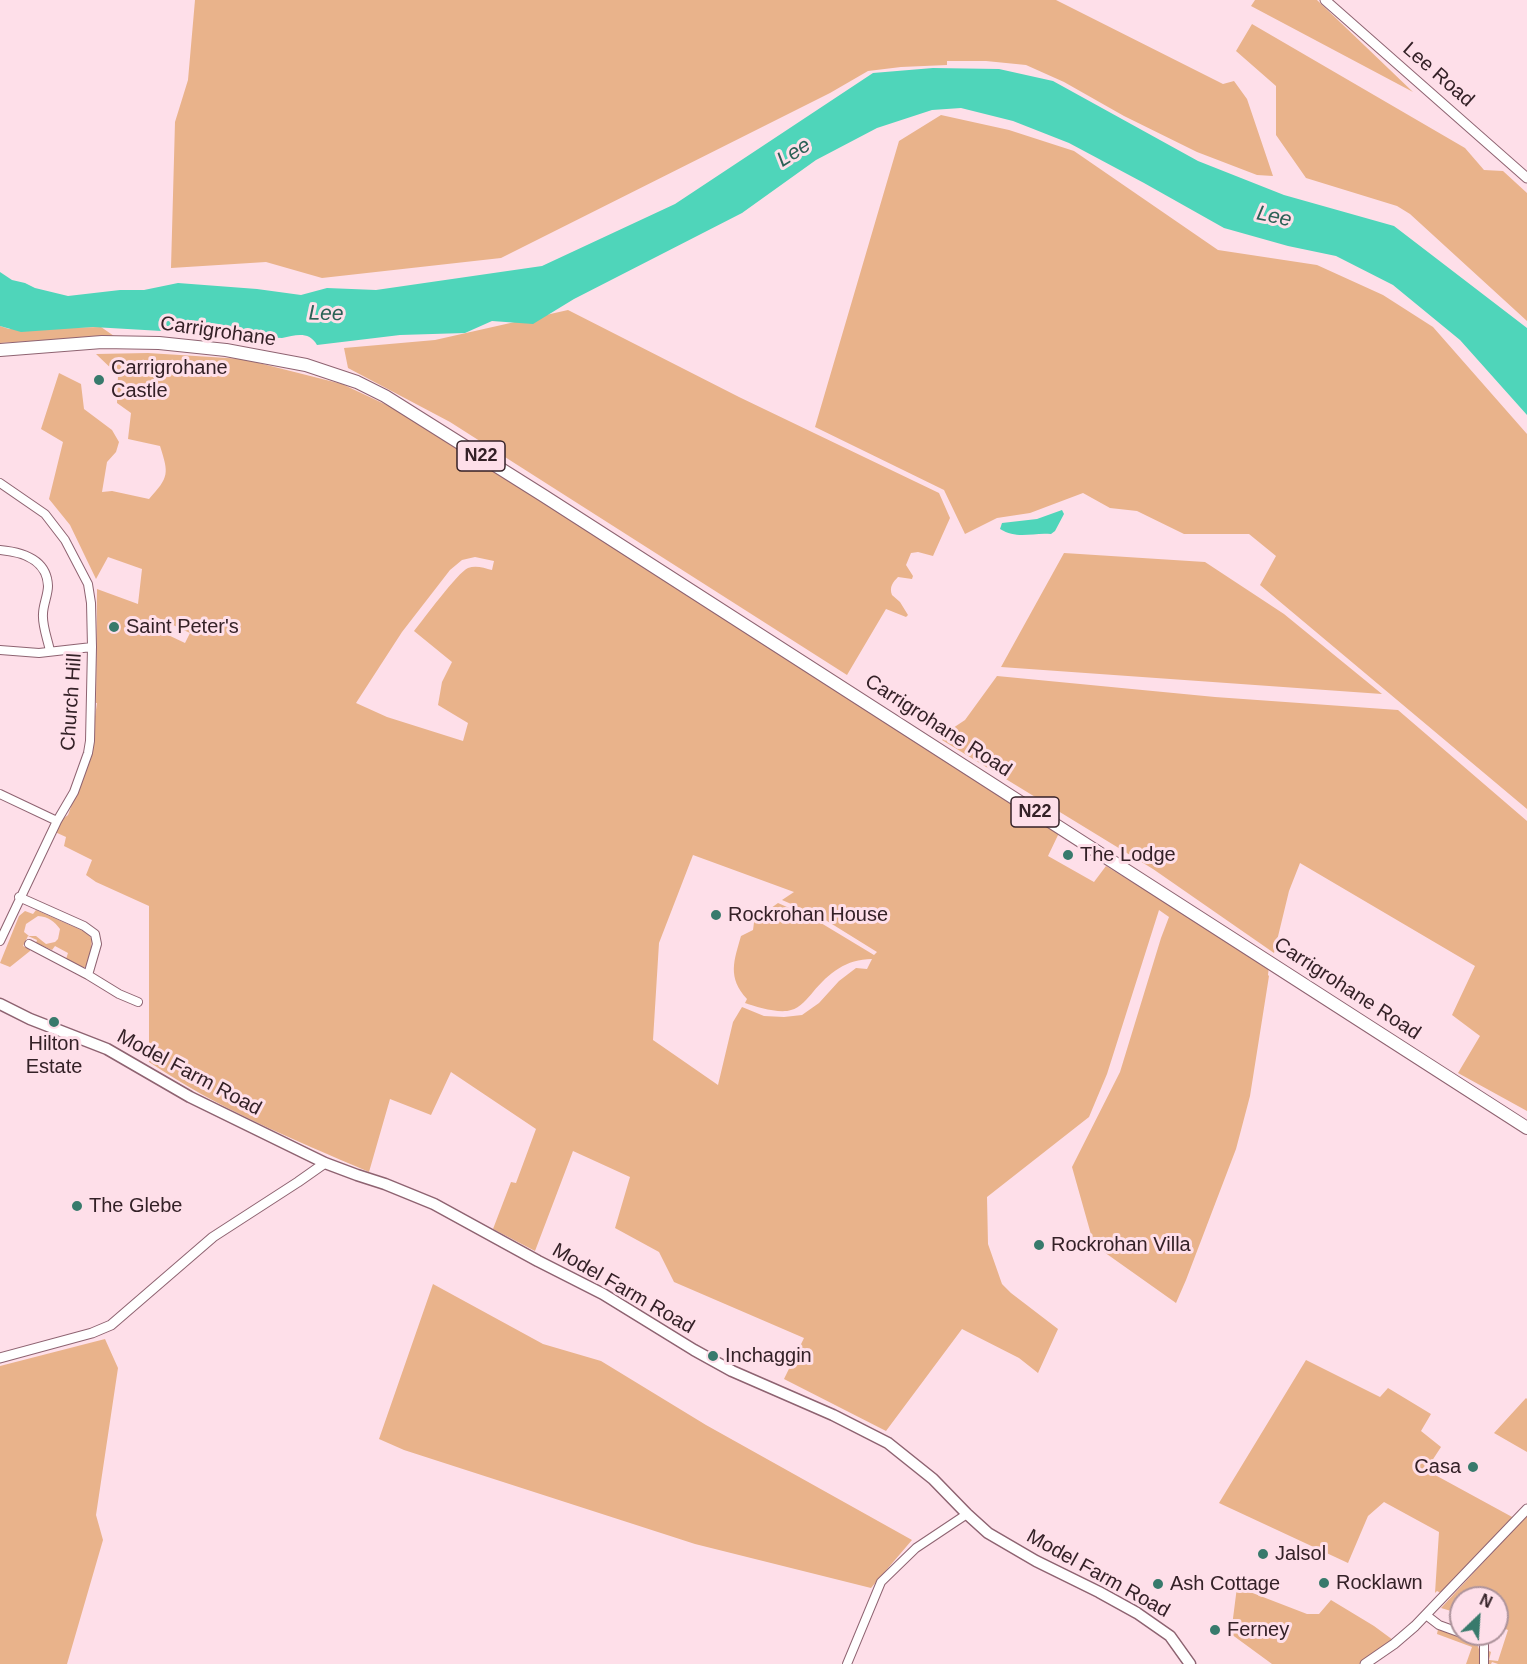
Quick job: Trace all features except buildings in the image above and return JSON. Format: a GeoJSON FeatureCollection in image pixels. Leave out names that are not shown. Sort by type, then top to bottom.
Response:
{"type":"FeatureCollection","features":[{"type":"Feature","properties":{"kind":"highway","name":"Carrigrohane"},"geometry":{"type":"LineString","coordinates":[[0,350],[102,342],[159,343],[226,350],[306,365],[333,373],[366,387],[419,416]]}},
{"type":"Feature","properties":{"kind":"highway","name":"Carrigrohane Road"},"geometry":{"type":"LineString","coordinates":[[419,416],[1527,1128]]}},
{"type":"Feature","properties":{"kind":"main road","name":"Model Farm Road"},"geometry":{"type":"LineString","coordinates":[[0,1004],[30,1019],[107,1049],[190,1097],[325,1163],[403,1190],[434,1204],[603,1294],[732,1371],[833,1415],[888,1443],[933,1479],[988,1533],[1026,1556],[1137,1613],[1170,1636],[1190,1664]]}},
{"type":"Feature","properties":{"kind":"street","name":"Lee Road"},"geometry":{"type":"LineString","coordinates":[[1324,0],[1527,178]]}},
{"type":"Feature","properties":{"kind":"street","name":"Church Hill"},"geometry":{"type":"LineString","coordinates":[[0,483],[45,514],[65,540],[88,584],[92,647],[88,753],[74,792],[57,821],[0,940]]}},
{"type":"Feature","properties":{"kind":"street"},"geometry":{"type":"LineString","coordinates":[[0,550],[28,555],[38,561],[45,573],[48,586],[42,615],[50,651]]}},
{"type":"Feature","properties":{"kind":"street"},"geometry":{"type":"LineString","coordinates":[[0,650],[39,653],[92,647]]}},
{"type":"Feature","properties":{"kind":"street"},"geometry":{"type":"LineString","coordinates":[[0,794],[57,821]]}},
{"type":"Feature","properties":{"kind":"street"},"geometry":{"type":"LineString","coordinates":[[20,897],[84,926],[95,934],[97,944],[88,975]]}},
{"type":"Feature","properties":{"kind":"street"},"geometry":{"type":"LineString","coordinates":[[29,945],[138,1002]]}},
{"type":"Feature","properties":{"kind":"street"},"geometry":{"type":"LineString","coordinates":[[0,1358],[111,1325],[213,1237],[325,1163]]}},
{"type":"Feature","properties":{"kind":"street"},"geometry":{"type":"LineString","coordinates":[[1365,1664],[1394,1644],[1426,1615],[1527,1509]]}},
{"type":"Feature","properties":{"kind":"street"},"geometry":{"type":"LineString","coordinates":[[847,1664],[881,1582],[916,1548],[967,1514]]}},
{"type":"Feature","properties":{"kind":"street"},"geometry":{"type":"LineString","coordinates":[[1426,1615],[1439,1625],[1449,1629]]}},
{"type":"Feature","properties":{"kind":"street"},"geometry":{"type":"LineString","coordinates":[[1484,1646],[1484,1664]]}},
{"type":"Feature","properties":{"kind":"shaded area"},"geometry":{"type":"Polygon","coordinates":[[[195,0],[1056,0],[1223,84],[1234,81],[1247,99],[1273,176],[1257,175],[1197,152],[1124,116],[1064,82],[1026,65],[986,61],[947,61],[947,65],[868,71],[830,93],[501,258],[322,278],[266,262],[171,268],[175,122],[188,80],[195,0]]]}},
{"type":"Feature","properties":{"kind":"shaded area"},"geometry":{"type":"Polygon","coordinates":[[[1255,0],[1317,0],[1413,92],[1251,6],[1255,0]]]}},
{"type":"Feature","properties":{"kind":"shaded area"},"geometry":{"type":"Polygon","coordinates":[[[1252,24],[1465,148],[1484,170],[1503,171],[1527,193],[1527,321],[1410,214],[1397,206],[1306,178],[1276,135],[1276,86],[1236,51],[1252,24]]]}},
{"type":"Feature","properties":{"kind":"shaded area"},"geometry":{"type":"Polygon","coordinates":[[[941,115],[1009,130],[1074,151],[1218,250],[1317,265],[1383,295],[1433,327],[1527,434],[1527,809],[1260,585],[1276,556],[1249,534],[1184,534],[1137,511],[1110,508],[1083,493],[1030,513],[997,518],[965,534],[944,490],[815,427],[899,141],[941,115]]]}},
{"type":"Feature","properties":{"kind":"shaded area"},"geometry":{"type":"Polygon","coordinates":[[[568,310],[739,397],[939,493],[950,518],[933,556],[918,552],[911,553],[906,565],[913,576],[912,579],[898,577],[891,587],[892,595],[900,602],[908,615],[906,617],[886,609],[847,675],[450,422],[348,368],[344,348],[435,340],[568,310]]]}},
{"type":"Feature","properties":{"kind":"shaded area"},"geometry":{"type":"Polygon","coordinates":[[[0,326],[9,329],[101,327],[114,336],[0,343],[0,326]]]}},
{"type":"Feature","properties":{"kind":"shaded area"},"geometry":{"type":"Polygon","coordinates":[[[148,353],[243,359],[342,384],[408,415],[1059,833],[1048,856],[1094,882],[1106,866],[1269,966],[1250,1096],[1236,1149],[1176,1303],[1104,1252],[1092,1238],[1072,1167],[1120,1072],[1169,917],[1159,910],[1107,1074],[1089,1117],[987,1197],[988,1244],[1002,1284],[1058,1329],[1038,1373],[1019,1358],[962,1329],[886,1431],[784,1379],[804,1338],[674,1282],[659,1252],[615,1228],[630,1177],[573,1151],[535,1251],[493,1229],[511,1182],[516,1183],[536,1129],[451,1072],[431,1115],[390,1099],[369,1172],[229,1109],[149,1062],[149,906],[96,882],[86,875],[92,860],[64,846],[66,837],[55,832],[59,822],[68,815],[89,757],[97,703],[97,589],[138,604],[142,569],[108,557],[96,579],[70,525],[49,499],[63,442],[41,429],[59,373],[81,384],[84,409],[112,430],[119,442],[116,452],[107,462],[102,492],[112,491],[149,499],[164,480],[166,469],[160,446],[128,439],[131,413],[117,403],[118,375],[96,354],[148,353]],[[475,557],[462,560],[450,570],[402,632],[356,703],[387,717],[463,741],[468,723],[438,705],[442,682],[452,662],[414,631],[463,571],[474,567],[492,570],[494,561],[475,557]],[[154,616],[149,626],[185,643],[190,633],[154,616]],[[693,855],[659,943],[653,1040],[718,1085],[733,1022],[742,1007],[764,1016],[802,1015],[819,1003],[839,981],[856,968],[867,969],[872,959],[854,961],[839,968],[794,1009],[775,1011],[745,1003],[747,999],[737,983],[734,969],[741,936],[753,930],[755,915],[767,911],[778,903],[816,920],[874,955],[877,952],[819,916],[782,900],[794,892],[693,855]]]}},
{"type":"Feature","properties":{"kind":"shaded area"},"geometry":{"type":"Polygon","coordinates":[[[1064,553],[1205,562],[1284,614],[1382,694],[1001,667],[1064,553]]]}},
{"type":"Feature","properties":{"kind":"shaded area"},"geometry":{"type":"Polygon","coordinates":[[[997,676],[1215,697],[1398,710],[1527,821],[1527,1111],[1458,1073],[1480,1036],[1452,1015],[1475,966],[1300,863],[1289,891],[1274,953],[1153,869],[942,740],[953,728],[965,720],[997,676]]]}},
{"type":"Feature","properties":{"kind":"shaded area"},"geometry":{"type":"Polygon","coordinates":[[[36,910],[88,933],[92,940],[89,963],[85,967],[80,967],[66,959],[68,953],[55,946],[52,950],[36,943],[37,940],[28,936],[23,946],[30,951],[10,967],[0,963],[19,916],[25,911],[33,914],[36,910]],[[38,916],[26,924],[24,932],[29,936],[36,936],[46,944],[55,942],[60,929],[51,920],[38,916]]]}},
{"type":"Feature","properties":{"kind":"shaded area"},"geometry":{"type":"Polygon","coordinates":[[[433,1284],[543,1344],[601,1361],[706,1425],[912,1540],[871,1588],[695,1544],[404,1450],[379,1439],[433,1284]]]}},
{"type":"Feature","properties":{"kind":"shaded area"},"geometry":{"type":"Polygon","coordinates":[[[105,1339],[118,1368],[96,1515],[103,1540],[67,1664],[0,1664],[0,1366],[105,1339]]]}},
{"type":"Feature","properties":{"kind":"shaded area"},"geometry":{"type":"Polygon","coordinates":[[[1306,1360],[1380,1397],[1388,1388],[1431,1414],[1421,1431],[1441,1447],[1426,1470],[1514,1518],[1443,1594],[1437,1591],[1435,1593],[1439,1532],[1384,1502],[1368,1516],[1348,1563],[1219,1503],[1306,1360]]]}},
{"type":"Feature","properties":{"kind":"shaded area"},"geometry":{"type":"Polygon","coordinates":[[[1527,1399],[1527,1452],[1494,1433],[1527,1399]]]}},
{"type":"Feature","properties":{"kind":"shaded area"},"geometry":{"type":"Polygon","coordinates":[[[1527,1515],[1527,1664],[1492,1662],[1487,1664],[1489,1651],[1491,1652],[1489,1660],[1498,1661],[1503,1646],[1509,1646],[1509,1586],[1461,1586],[1527,1515]]]}},
{"type":"Feature","properties":{"kind":"shaded area"},"geometry":{"type":"Polygon","coordinates":[[[1237,1587],[1307,1614],[1319,1614],[1331,1600],[1393,1640],[1359,1664],[1272,1664],[1231,1634],[1237,1587]]]}},
{"type":"Feature","properties":{"kind":"shaded area"},"geometry":{"type":"Polygon","coordinates":[[[1449,1599],[1449,1610],[1441,1608],[1449,1599]]]}},
{"type":"Feature","properties":{"kind":"shaded area"},"geometry":{"type":"Polygon","coordinates":[[[1438,1629],[1449,1633],[1449,1638],[1437,1634],[1438,1629]]]}},
{"type":"Feature","properties":{"kind":"shaded area"},"geometry":{"type":"Polygon","coordinates":[[[1469,1646],[1477,1646],[1480,1664],[1466,1664],[1472,1647],[1469,1646]]]}},
{"type":"Feature","properties":{"kind":"water","name":"Lee"},"geometry":{"type":"Polygon","coordinates":[[[933,68],[999,69],[1053,81],[1198,161],[1284,195],[1394,226],[1527,328],[1527,415],[1460,340],[1393,285],[1336,256],[1288,246],[1224,228],[1069,143],[1013,121],[961,108],[932,110],[877,128],[816,160],[742,213],[574,299],[533,324],[492,321],[465,333],[400,335],[317,345],[310,338],[302,335],[282,338],[93,327],[21,332],[0,326],[0,272],[12,280],[68,296],[120,290],[144,290],[178,283],[301,295],[327,288],[376,290],[542,266],[675,204],[873,73],[933,68]]]}},
{"type":"Feature","properties":{"kind":"water"},"geometry":{"type":"Polygon","coordinates":[[[1062,510],[1064,514],[1051,534],[1019,535],[1000,529],[1002,523],[1037,519],[1062,510]]]}},
{"type":"Feature","properties":{"kind":"place","name":"Carrigrohane Castle"},"geometry":{"type":"Point","coordinates":[99,380]}},
{"type":"Feature","properties":{"kind":"place","name":"Saint Peter's"},"geometry":{"type":"Point","coordinates":[114,627]}},
{"type":"Feature","properties":{"kind":"place","name":"The Lodge"},"geometry":{"type":"Point","coordinates":[1068,855]}},
{"type":"Feature","properties":{"kind":"place","name":"Rockrohan House"},"geometry":{"type":"Point","coordinates":[716,915]}},
{"type":"Feature","properties":{"kind":"place","name":"Hilton Estate"},"geometry":{"type":"Point","coordinates":[54,1022]}},
{"type":"Feature","properties":{"kind":"place","name":"The Glebe"},"geometry":{"type":"Point","coordinates":[77,1206]}},
{"type":"Feature","properties":{"kind":"place","name":"Rockrohan Villa"},"geometry":{"type":"Point","coordinates":[1039,1245]}},
{"type":"Feature","properties":{"kind":"place","name":"Inchaggin"},"geometry":{"type":"Point","coordinates":[713,1356]}},
{"type":"Feature","properties":{"kind":"place","name":"Casa"},"geometry":{"type":"Point","coordinates":[1473,1467]}},
{"type":"Feature","properties":{"kind":"place","name":"Jalsol"},"geometry":{"type":"Point","coordinates":[1263,1554]}},
{"type":"Feature","properties":{"kind":"place","name":"Rocklawn"},"geometry":{"type":"Point","coordinates":[1324,1583]}},
{"type":"Feature","properties":{"kind":"place","name":"Ash Cottage"},"geometry":{"type":"Point","coordinates":[1158,1584]}},
{"type":"Feature","properties":{"kind":"place","name":"Ferney"},"geometry":{"type":"Point","coordinates":[1215,1630]}}]}
